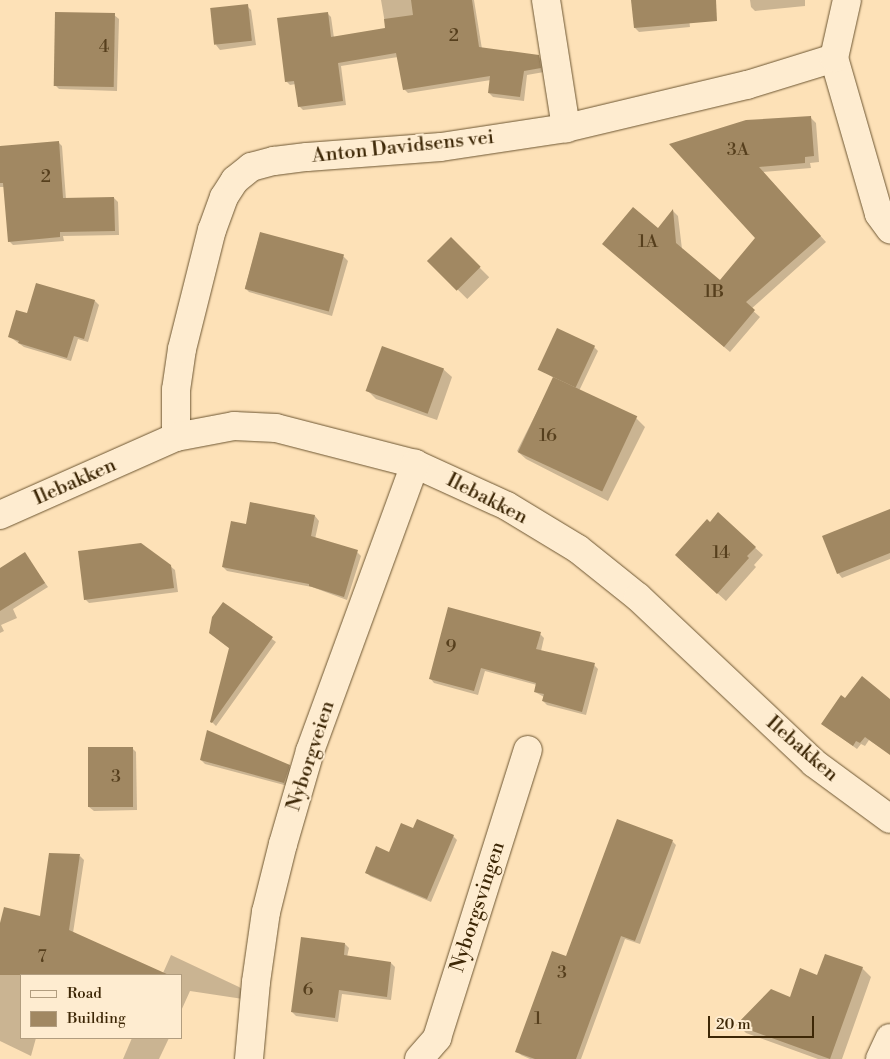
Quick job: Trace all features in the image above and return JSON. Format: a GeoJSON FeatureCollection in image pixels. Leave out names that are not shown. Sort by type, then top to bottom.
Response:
{"type":"FeatureCollection","features":[{"type":"Feature","properties":{"kind":"street"},"geometry":{"type":"LineString","coordinates":[[546,0],[566,128]]}},
{"type":"Feature","properties":{"kind":"street"},"geometry":{"type":"LineString","coordinates":[[847,0],[834,58],[879,214],[890,229]]}},
{"type":"Feature","properties":{"kind":"street","name":"Anton Davidsens vei"},"geometry":{"type":"LineString","coordinates":[[176,437],[176,390],[182,349],[212,230],[229,189],[235,180],[251,167],[307,157],[440,147],[566,128],[747,85],[834,58]]}},
{"type":"Feature","properties":{"kind":"street","name":"Ilebakken"},"geometry":{"type":"LineString","coordinates":[[0,515],[176,437],[234,426],[276,428],[416,464],[507,506],[578,549],[638,597],[814,763],[890,819]]}},
{"type":"Feature","properties":{"kind":"street","name":"Nyborgveien"},"geometry":{"type":"LineString","coordinates":[[249,1059],[256,982],[266,912],[286,835],[310,751],[416,464]]}},
{"type":"Feature","properties":{"kind":"street","name":"Nyborgsvingen"},"geometry":{"type":"LineString","coordinates":[[419,1059],[436,1038],[528,750]]}},
{"type":"Feature","properties":{"kind":"street"},"geometry":{"type":"LineString","coordinates":[[880,1059],[890,1038]]}},
{"type":"Feature","properties":{"kind":"building"},"geometry":{"type":"Polygon","coordinates":[[[411,0],[472,0],[479,47],[539,55],[541,68],[524,71],[520,97],[488,93],[490,76],[403,90],[396,53],[338,63],[343,101],[298,107],[294,81],[285,82],[277,18],[328,12],[331,37],[385,28],[384,19],[413,15],[411,0]]]}},
{"type":"Feature","properties":{"kind":"building"},"geometry":{"type":"Polygon","coordinates":[[[631,0],[716,0],[717,21],[634,28],[631,0]]]}},
{"type":"Feature","properties":{"kind":"building"},"geometry":{"type":"Polygon","coordinates":[[[248,4],[252,41],[214,45],[210,8],[248,4]]]}},
{"type":"Feature","properties":{"kind":"building"},"geometry":{"type":"Polygon","coordinates":[[[55,12],[115,13],[114,87],[54,86],[55,12]]]}},
{"type":"Feature","properties":{"kind":"building"},"geometry":{"type":"Polygon","coordinates":[[[811,116],[814,156],[805,157],[805,163],[759,167],[821,236],[746,302],[755,310],[724,347],[602,244],[633,207],[658,228],[673,209],[676,243],[720,280],[755,238],[669,144],[746,120],[811,116]]]}},
{"type":"Feature","properties":{"kind":"building"},"geometry":{"type":"Polygon","coordinates":[[[59,141],[63,198],[114,197],[115,231],[60,232],[60,237],[8,242],[3,183],[0,183],[0,146],[59,141]]]}},
{"type":"Feature","properties":{"kind":"building"},"geometry":{"type":"Polygon","coordinates":[[[260,232],[344,255],[329,312],[245,289],[260,232]]]}},
{"type":"Feature","properties":{"kind":"building"},"geometry":{"type":"Polygon","coordinates":[[[451,237],[481,267],[457,291],[427,261],[451,237]]]}},
{"type":"Feature","properties":{"kind":"building"},"geometry":{"type":"Polygon","coordinates":[[[36,283],[95,300],[84,339],[74,336],[67,358],[18,343],[19,341],[8,337],[16,310],[27,313],[36,283]]]}},
{"type":"Feature","properties":{"kind":"building"},"geometry":{"type":"Polygon","coordinates":[[[557,328],[595,346],[576,387],[538,370],[557,328]]]}},
{"type":"Feature","properties":{"kind":"building"},"geometry":{"type":"Polygon","coordinates":[[[382,346],[444,369],[428,414],[366,391],[382,346]]]}},
{"type":"Feature","properties":{"kind":"building"},"geometry":{"type":"Polygon","coordinates":[[[553,377],[637,416],[602,492],[518,452],[553,377]]]}},
{"type":"Feature","properties":{"kind":"building"},"geometry":{"type":"Polygon","coordinates":[[[250,502],[315,515],[311,536],[358,550],[344,597],[309,586],[309,584],[222,567],[231,521],[246,524],[250,502]]]}},
{"type":"Feature","properties":{"kind":"building"},"geometry":{"type":"Polygon","coordinates":[[[890,509],[890,553],[837,574],[822,536],[890,509]]]}},
{"type":"Feature","properties":{"kind":"building"},"geometry":{"type":"Polygon","coordinates":[[[718,512],[756,547],[747,556],[749,558],[717,594],[675,555],[707,519],[710,522],[718,512]]]}},
{"type":"Feature","properties":{"kind":"building"},"geometry":{"type":"Polygon","coordinates":[[[141,543],[171,565],[174,588],[84,600],[78,551],[141,543]]]}},
{"type":"Feature","properties":{"kind":"building"},"geometry":{"type":"Polygon","coordinates":[[[25,552],[45,583],[0,611],[0,568],[25,552]]]}},
{"type":"Feature","properties":{"kind":"building"},"geometry":{"type":"Polygon","coordinates":[[[223,602],[273,637],[212,723],[210,722],[229,648],[209,633],[212,617],[223,602]]]}},
{"type":"Feature","properties":{"kind":"building"},"geometry":{"type":"Polygon","coordinates":[[[448,607],[541,632],[536,649],[595,663],[582,712],[542,701],[544,694],[534,692],[536,683],[481,668],[474,691],[429,679],[448,607]]]}},
{"type":"Feature","properties":{"kind":"building"},"geometry":{"type":"Polygon","coordinates":[[[862,676],[890,699],[890,755],[865,737],[860,743],[856,741],[853,746],[821,724],[841,695],[845,698],[862,676]]]}},
{"type":"Feature","properties":{"kind":"building"},"geometry":{"type":"Polygon","coordinates":[[[207,730],[290,765],[284,783],[200,760],[207,730]]]}},
{"type":"Feature","properties":{"kind":"building"},"geometry":{"type":"Polygon","coordinates":[[[88,747],[133,747],[133,807],[88,807],[88,747]]]}},
{"type":"Feature","properties":{"kind":"building"},"geometry":{"type":"Polygon","coordinates":[[[417,819],[454,835],[427,899],[365,873],[376,846],[389,852],[401,823],[413,828],[417,819]]]}},
{"type":"Feature","properties":{"kind":"building"},"geometry":{"type":"Polygon","coordinates":[[[617,819],[673,840],[635,941],[621,936],[576,1059],[535,1059],[515,1052],[552,951],[566,956],[617,819]]]}},
{"type":"Feature","properties":{"kind":"building"},"geometry":{"type":"Polygon","coordinates":[[[49,853],[80,854],[69,930],[167,974],[0,975],[0,923],[4,907],[40,916],[49,853]]]}},
{"type":"Feature","properties":{"kind":"building"},"geometry":{"type":"Polygon","coordinates":[[[301,937],[345,943],[344,955],[391,962],[387,997],[339,990],[335,1018],[291,1012],[301,937]]]}},
{"type":"Feature","properties":{"kind":"building"},"geometry":{"type":"Polygon","coordinates":[[[825,954],[863,967],[830,1059],[736,1025],[771,989],[790,997],[800,968],[817,975],[825,954]]]}}]}
